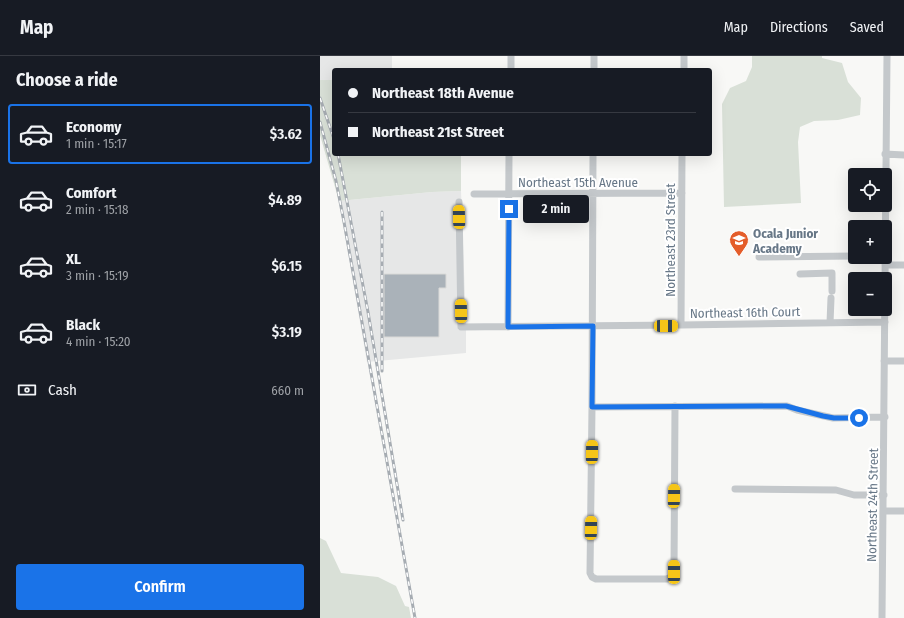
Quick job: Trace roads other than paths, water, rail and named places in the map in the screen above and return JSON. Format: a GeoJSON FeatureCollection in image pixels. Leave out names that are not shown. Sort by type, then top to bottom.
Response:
{"type":"FeatureCollection","features":[{"type":"Feature","properties":{"kind":"street"},"geometry":{"type":"LineString","coordinates":[[511,56],[511,68]]}},
{"type":"Feature","properties":{"kind":"street"},"geometry":{"type":"LineString","coordinates":[[594,56],[594,68]]}},
{"type":"Feature","properties":{"kind":"street"},"geometry":{"type":"LineString","coordinates":[[684,56],[684,68]]}},
{"type":"Feature","properties":{"kind":"street","name":"Northeast 24th Street"},"geometry":{"type":"LineString","coordinates":[[885,220],[887,56]]}},
{"type":"Feature","properties":{"kind":"street"},"geometry":{"type":"LineString","coordinates":[[885,154],[904,155]]}},
{"type":"Feature","properties":{"kind":"street"},"geometry":{"type":"LineString","coordinates":[[508,327],[509,156]]}},
{"type":"Feature","properties":{"kind":"street"},"geometry":{"type":"LineString","coordinates":[[593,156],[593,326],[590,573],[592,577],[596,579],[667,579],[671,578],[674,572],[675,406]]}},
{"type":"Feature","properties":{"kind":"street","name":"Northeast 23rd Street"},"geometry":{"type":"LineString","coordinates":[[681,326],[682,156]]}},
{"type":"Feature","properties":{"kind":"street","name":"Northeast 15th Avenue"},"geometry":{"type":"LineString","coordinates":[[474,194],[682,193]]}},
{"type":"Feature","properties":{"kind":"street","name":"Northeast 16th Court"},"geometry":{"type":"LineString","coordinates":[[459,202],[461,327],[681,326],[885,322]]}},
{"type":"Feature","properties":{"kind":"street"},"geometry":{"type":"LineString","coordinates":[[759,257],[848,256]]}},
{"type":"Feature","properties":{"kind":"street"},"geometry":{"type":"LineString","coordinates":[[885,265],[904,265]]}},
{"type":"Feature","properties":{"kind":"street","name":"Northeast 24th Street"},"geometry":{"type":"LineString","coordinates":[[882,618],[885,417],[885,265]]}},
{"type":"Feature","properties":{"kind":"street"},"geometry":{"type":"LineString","coordinates":[[800,274],[832,273],[830,323]]}},
{"type":"Feature","properties":{"kind":"street"},"geometry":{"type":"LineString","coordinates":[[884,361],[904,361]]}},
{"type":"Feature","properties":{"kind":"street"},"geometry":{"type":"LineString","coordinates":[[592,407],[786,406],[797,410],[834,418],[885,417]]}},
{"type":"Feature","properties":{"kind":"street"},"geometry":{"type":"LineString","coordinates":[[735,488],[836,490],[854,495],[884,495]]}},
{"type":"Feature","properties":{"kind":"street"},"geometry":{"type":"LineString","coordinates":[[884,511],[904,511]]}},
{"type":"Feature","properties":{"kind":"railway"},"geometry":{"type":"LineString","coordinates":[[320,98],[332,133]]}},
{"type":"Feature","properties":{"kind":"railway"},"geometry":{"type":"LineString","coordinates":[[320,122],[336,181],[344,222],[415,618]]}},
{"type":"Feature","properties":{"kind":"railway"},"geometry":{"type":"LineString","coordinates":[[338,156],[368,312],[403,520]]}},
{"type":"Feature","properties":{"kind":"railway"},"geometry":{"type":"LineString","coordinates":[[382,212],[382,371]]}},
{"type":"Feature","properties":{"kind":"place","name":"Ocala Junior Academy"},"geometry":{"type":"Point","coordinates":[739,257]}}]}
